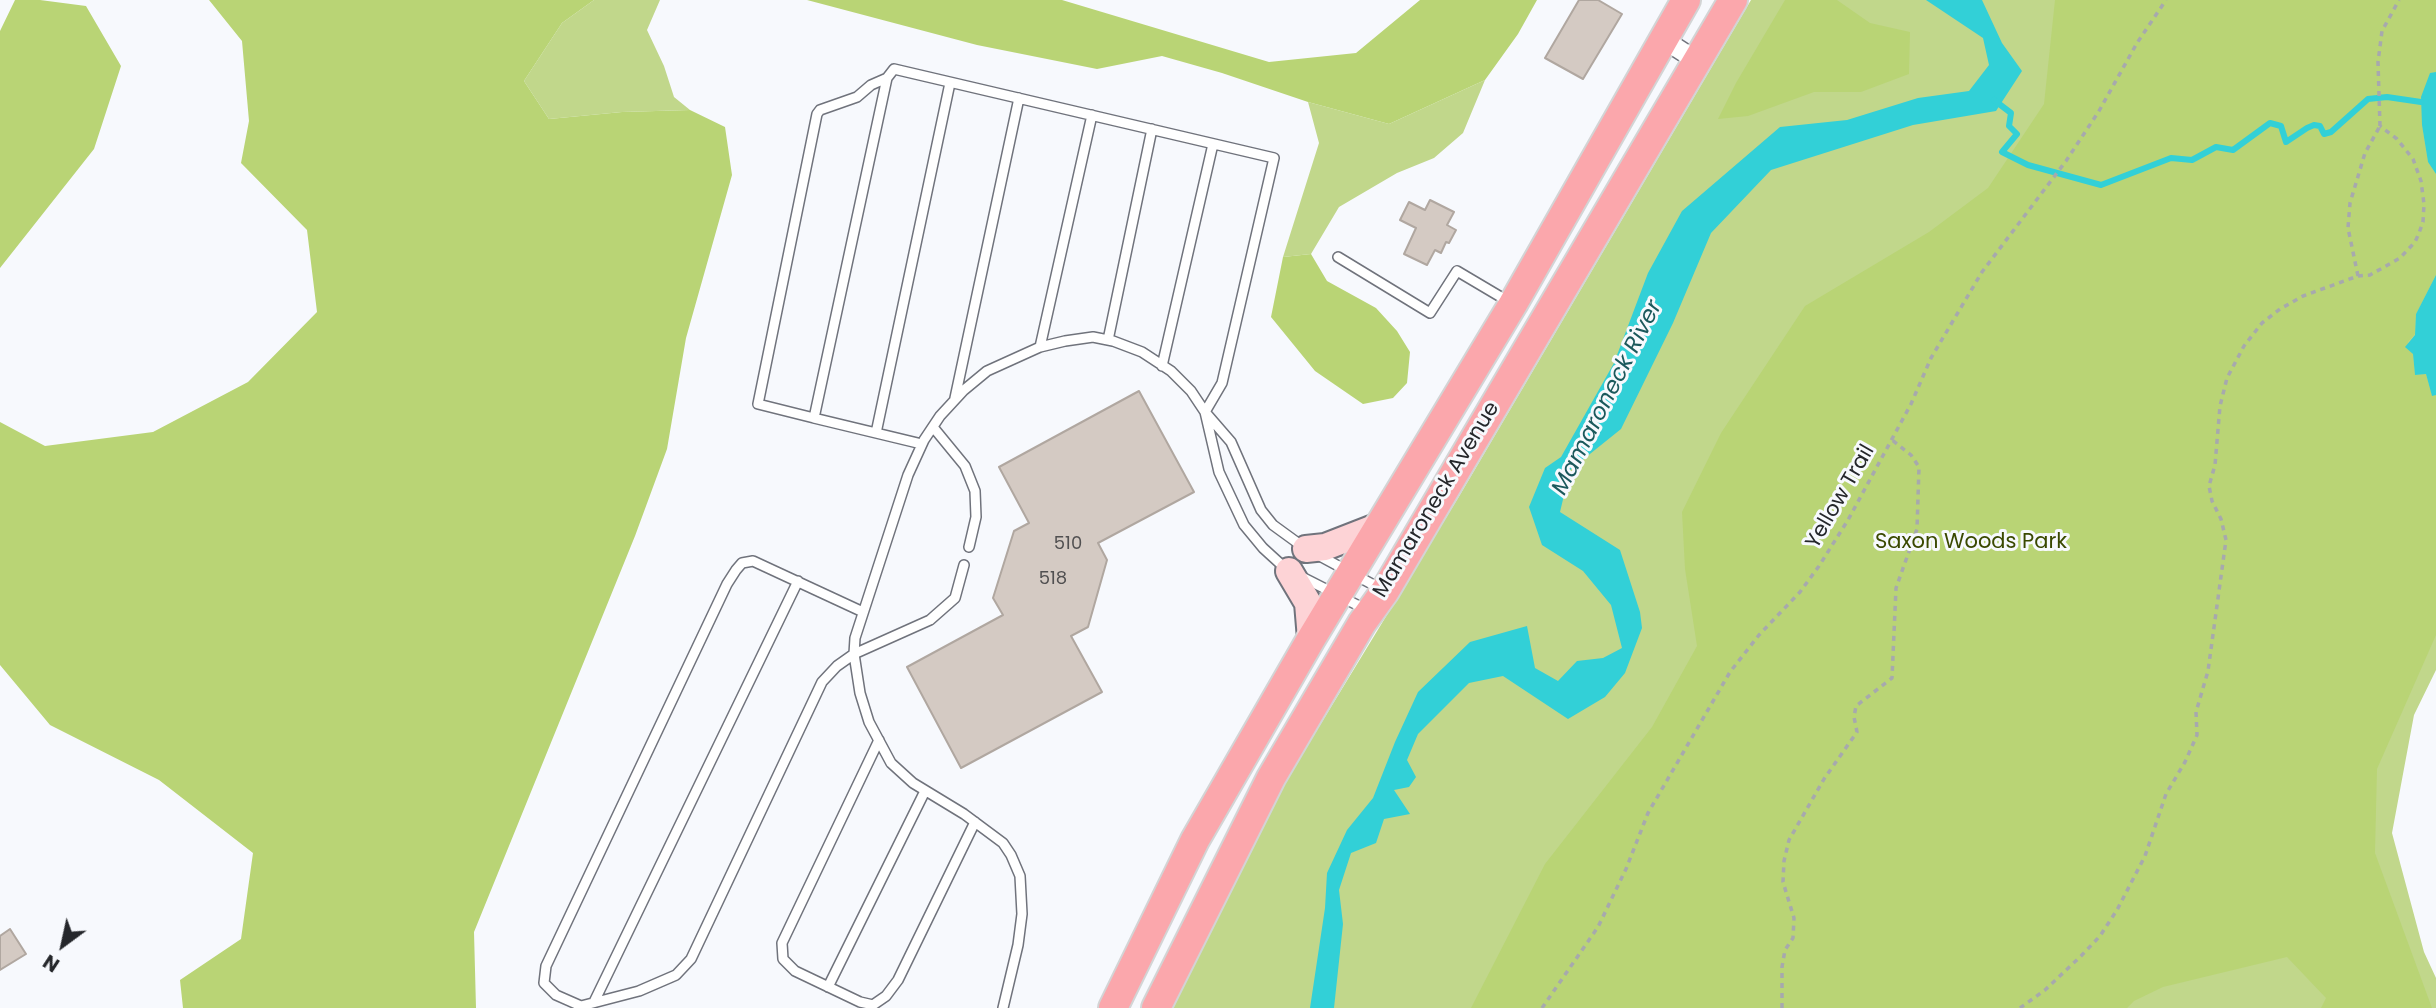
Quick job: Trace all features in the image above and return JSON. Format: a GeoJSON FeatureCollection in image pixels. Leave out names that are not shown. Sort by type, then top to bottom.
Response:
{"type":"FeatureCollection","features":[{"type":"Feature","properties":{"kind":"main road","name":"Mamaroneck Avenue"},"geometry":{"type":"LineString","coordinates":[[1113,1008],[1195,840],[1311,639],[1513,304],[1686,0]]}},
{"type":"Feature","properties":{"kind":"main road","name":"Mamaroneck Avenue"},"geometry":{"type":"LineString","coordinates":[[1156,1008],[1271,778],[1733,0]]}},
{"type":"Feature","properties":{"kind":"main road"},"geometry":{"type":"LineString","coordinates":[[1306,549],[1325,547],[1379,526]]}},
{"type":"Feature","properties":{"kind":"main road"},"geometry":{"type":"LineString","coordinates":[[1289,571],[1308,603],[1311,639]]}},
{"type":"Feature","properties":{"kind":"street"},"geometry":{"type":"LineString","coordinates":[[1663,39],[1697,61]]}},
{"type":"Feature","properties":{"kind":"lane"},"geometry":{"type":"LineString","coordinates":[[814,418],[887,78],[894,69],[1274,158],[1222,383],[1205,412],[1219,472],[1244,525],[1263,548],[1289,571],[1345,584],[1377,601]]}},
{"type":"Feature","properties":{"kind":"lane"},"geometry":{"type":"LineString","coordinates":[[887,78],[871,85],[857,97],[820,110],[817,114],[758,404],[922,444]]}},
{"type":"Feature","properties":{"kind":"lane"},"geometry":{"type":"LineString","coordinates":[[876,433],[950,83]]}},
{"type":"Feature","properties":{"kind":"lane"},"geometry":{"type":"LineString","coordinates":[[954,401],[1019,98]]}},
{"type":"Feature","properties":{"kind":"lane"},"geometry":{"type":"LineString","coordinates":[[1040,347],[1092,116]]}},
{"type":"Feature","properties":{"kind":"lane"},"geometry":{"type":"LineString","coordinates":[[1108,340],[1152,129]]}},
{"type":"Feature","properties":{"kind":"lane"},"geometry":{"type":"LineString","coordinates":[[1162,366],[1213,144]]}},
{"type":"Feature","properties":{"kind":"lane"},"geometry":{"type":"LineString","coordinates":[[1338,257],[1430,313],[1457,271],[1513,304]]}},
{"type":"Feature","properties":{"kind":"lane"},"geometry":{"type":"LineString","coordinates":[[1003,1008],[1018,945],[1022,914],[1020,876],[1003,843],[925,791],[891,762],[869,722],[860,693],[854,654],[855,638],[908,475],[922,444],[954,401],[988,371],[1040,347],[1093,337],[1142,352],[1191,391],[1231,442],[1261,510],[1273,525],[1306,549],[1345,584],[1377,601]]}},
{"type":"Feature","properties":{"kind":"lane"},"geometry":{"type":"LineString","coordinates":[[933,427],[965,466],[975,491],[976,517],[969,547]]}},
{"type":"Feature","properties":{"kind":"lane"},"geometry":{"type":"LineString","coordinates":[[863,612],[752,561],[742,563],[727,584],[546,966],[544,983],[556,995],[581,1006],[639,991],[676,975],[691,959],[822,682],[837,666],[854,654],[930,620],[955,598],[964,565]]}},
{"type":"Feature","properties":{"kind":"lane"},"geometry":{"type":"LineString","coordinates":[[594,1002],[798,581]]}},
{"type":"Feature","properties":{"kind":"lane"},"geometry":{"type":"LineString","coordinates":[[879,740],[782,943],[783,959],[795,971],[860,1002],[873,1005],[886,996],[898,980],[975,822]]}},
{"type":"Feature","properties":{"kind":"lane"},"geometry":{"type":"LineString","coordinates":[[828,987],[925,791]]}},
{"type":"Feature","properties":{"kind":"path","name":"Yellow Trail"},"geometry":{"type":"LineString","coordinates":[[1542,1008],[1598,927],[1626,870],[1648,813],[1730,672],[1759,635],[1800,592],[1819,566],[1848,520],[1912,404],[1931,358],[1982,272],[2066,161],[2166,0]]}},
{"type":"Feature","properties":{"kind":"path"},"geometry":{"type":"LineString","coordinates":[[2358,276],[2348,228],[2350,203],[2365,153],[2380,126],[2378,62],[2382,31],[2399,0]]}},
{"type":"Feature","properties":{"kind":"path"},"geometry":{"type":"LineString","coordinates":[[2020,1008],[2045,990],[2081,956],[2100,936],[2117,910],[2145,856],[2166,794],[2197,735],[2196,712],[2208,671],[2226,540],[2209,486],[2216,466],[2218,416],[2227,378],[2244,346],[2262,323],[2280,309],[2303,296],[2358,276],[2370,275],[2400,258],[2415,242],[2423,222],[2421,181],[2413,159],[2397,139],[2380,126]]}},
{"type":"Feature","properties":{"kind":"path"},"geometry":{"type":"LineString","coordinates":[[1783,1008],[1782,967],[1785,950],[1793,938],[1794,918],[1783,883],[1783,861],[1789,840],[1824,779],[1857,732],[1854,717],[1856,706],[1892,678],[1896,588],[1917,529],[1919,467],[1911,455],[1892,440]]}},
{"type":"Feature","properties":{"kind":"green space"},"geometry":{"type":"Polygon","coordinates":[[[15,0],[40,0],[86,6],[121,66],[94,149],[0,268],[0,31],[15,0]]]}},
{"type":"Feature","properties":{"kind":"green space"},"geometry":{"type":"Polygon","coordinates":[[[209,0],[594,0],[562,23],[524,81],[549,119],[622,112],[690,110],[725,127],[732,175],[686,338],[667,449],[635,536],[474,932],[476,1008],[183,1008],[180,980],[241,939],[253,853],[159,780],[50,725],[0,665],[0,422],[45,446],[153,432],[248,382],[317,312],[307,230],[241,163],[249,121],[242,41],[209,0]]]}},
{"type":"Feature","properties":{"kind":"green space"},"geometry":{"type":"Polygon","coordinates":[[[594,0],[660,0],[647,30],[664,66],[674,97],[690,110],[622,112],[549,119],[524,81],[562,23],[594,0]]]}},
{"type":"Feature","properties":{"kind":"green space"},"geometry":{"type":"Polygon","coordinates":[[[807,0],[1062,0],[1269,62],[1356,53],[1420,0],[1537,0],[1518,34],[1485,80],[1389,124],[1308,102],[1162,56],[1097,69],[977,45],[807,0]]]}},
{"type":"Feature","properties":{"kind":"green space","name":"Saxon Woods Park"},"geometry":{"type":"Polygon","coordinates":[[[1751,0],[2436,0],[2436,670],[2414,715],[2392,833],[2424,952],[2436,978],[2436,1008],[1168,1008],[1247,845],[1458,498],[1751,0]]]}},
{"type":"Feature","properties":{"kind":"green space"},"geometry":{"type":"Polygon","coordinates":[[[1785,0],[1837,0],[1870,23],[1910,32],[1909,74],[1861,92],[1814,92],[1748,116],[1718,119],[1785,0]]]}},
{"type":"Feature","properties":{"kind":"green space","name":"Saxon Woods Park"},"geometry":{"type":"Polygon","coordinates":[[[2055,0],[2436,0],[2436,72],[2430,73],[2422,125],[2428,162],[2436,174],[2436,275],[2416,314],[2415,334],[2408,342],[2413,354],[2415,375],[2426,374],[2432,395],[2436,395],[2436,635],[2377,769],[2375,853],[2432,1008],[2321,1008],[2326,998],[2287,957],[2163,987],[2134,1001],[2127,1008],[1471,1008],[1545,864],[1652,727],[1697,646],[1685,569],[1682,512],[1721,433],[1805,306],[1929,232],[1988,188],[2044,104],[2055,0]]]}},
{"type":"Feature","properties":{"kind":"green space"},"geometry":{"type":"Polygon","coordinates":[[[1485,80],[1463,133],[1434,158],[1397,173],[1339,207],[1311,254],[1283,257],[1319,143],[1308,102],[1389,124],[1485,80]]]}},
{"type":"Feature","properties":{"kind":"green space"},"geometry":{"type":"Polygon","coordinates":[[[1311,254],[1327,281],[1376,308],[1397,331],[1410,352],[1407,383],[1393,398],[1363,404],[1315,371],[1271,317],[1283,257],[1311,254]]]}},
{"type":"Feature","properties":{"kind":"water","name":"Mamaroneck River"},"geometry":{"type":"Polygon","coordinates":[[[1926,0],[1982,0],[2002,43],[2022,71],[1996,111],[1913,125],[1771,170],[1711,233],[1673,323],[1621,429],[1570,470],[1560,512],[1620,550],[1640,612],[1642,628],[1625,673],[1605,697],[1568,719],[1503,676],[1469,683],[1418,734],[1407,760],[1416,777],[1409,787],[1394,790],[1410,814],[1384,819],[1376,843],[1351,853],[1339,890],[1343,924],[1334,1008],[1310,1008],[1325,908],[1327,873],[1347,830],[1373,798],[1418,692],[1470,642],[1527,626],[1535,668],[1558,681],[1577,661],[1603,658],[1622,648],[1611,605],[1583,571],[1542,545],[1529,507],[1545,468],[1561,457],[1614,363],[1648,273],[1682,211],[1780,127],[1847,120],[1918,98],[1969,91],[1989,65],[1983,38],[1926,0]]]}},
{"type":"Feature","properties":{"kind":"water"},"geometry":{"type":"Polygon","coordinates":[[[2436,72],[2436,174],[2428,162],[2421,97],[2430,73],[2436,72]]]}},
{"type":"Feature","properties":{"kind":"water"},"geometry":{"type":"Polygon","coordinates":[[[2436,275],[2436,395],[2432,396],[2426,374],[2415,375],[2413,354],[2405,347],[2415,335],[2416,314],[2436,275]]]}},
{"type":"Feature","properties":{"kind":"building"},"geometry":{"type":"Polygon","coordinates":[[[1579,0],[1598,0],[1622,14],[1583,79],[1545,58],[1579,0]]]}},
{"type":"Feature","properties":{"kind":"building"},"geometry":{"type":"Polygon","coordinates":[[[1430,200],[1454,212],[1447,225],[1456,230],[1441,253],[1435,250],[1427,265],[1404,254],[1416,228],[1400,220],[1409,202],[1425,210],[1430,200]]]}},
{"type":"Feature","properties":{"kind":"building"},"geometry":{"type":"Polygon","coordinates":[[[1139,391],[1194,492],[1098,543],[1107,560],[1088,627],[1071,636],[1102,692],[961,768],[907,667],[1003,615],[993,598],[1014,531],[1029,523],[999,467],[1139,391]]]}},
{"type":"Feature","properties":{"kind":"building"},"geometry":{"type":"Polygon","coordinates":[[[10,929],[26,954],[0,970],[0,936],[10,929]]]}},
{"type":"Feature","properties":{"kind":"waterway"},"geometry":{"type":"LineString","coordinates":[[1994,100],[2011,113],[2009,126],[2017,134],[2002,152],[2028,165],[2101,185],[2171,158],[2192,160],[2216,147],[2233,150],[2270,123],[2281,126],[2286,142],[2314,125],[2320,126],[2324,134],[2331,132],[2368,99],[2387,97],[2421,102]]}}]}
